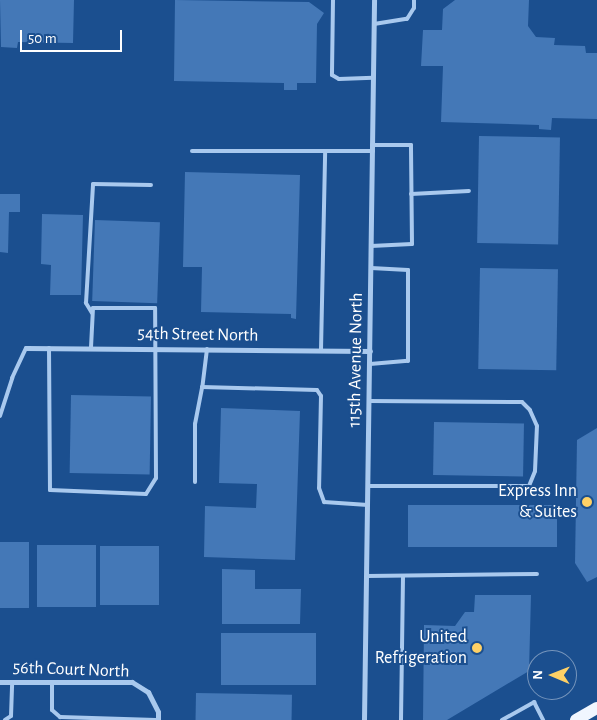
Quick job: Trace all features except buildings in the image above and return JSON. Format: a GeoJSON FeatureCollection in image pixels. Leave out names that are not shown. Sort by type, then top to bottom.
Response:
{"type":"FeatureCollection","features":[{"type":"Feature","properties":{"kind":"main road"},"geometry":{"type":"LineString","coordinates":[[576,720],[597,708]]}},
{"type":"Feature","properties":{"kind":"street","name":"115th Avenue North"},"geometry":{"type":"LineString","coordinates":[[364,720],[374,0]]}},
{"type":"Feature","properties":{"kind":"street","name":"54th Street North"},"geometry":{"type":"LineString","coordinates":[[26,348],[370,351]]}},
{"type":"Feature","properties":{"kind":"street","name":"56th Court North"},"geometry":{"type":"LineString","coordinates":[[0,682],[132,682],[148,692],[158,712],[157,720]]}},
{"type":"Feature","properties":{"kind":"lane"},"geometry":{"type":"LineString","coordinates":[[333,0],[332,75],[339,79],[373,78]]}},
{"type":"Feature","properties":{"kind":"lane"},"geometry":{"type":"LineString","coordinates":[[374,24],[408,19],[414,8],[414,0]]}},
{"type":"Feature","properties":{"kind":"lane"},"geometry":{"type":"LineString","coordinates":[[192,150],[325,151],[411,146],[412,244],[371,246]]}},
{"type":"Feature","properties":{"kind":"lane"},"geometry":{"type":"LineString","coordinates":[[321,350],[325,151]]}},
{"type":"Feature","properties":{"kind":"lane"},"geometry":{"type":"LineString","coordinates":[[92,312],[86,303],[93,184],[151,185]]}},
{"type":"Feature","properties":{"kind":"lane"},"geometry":{"type":"LineString","coordinates":[[411,194],[469,191]]}},
{"type":"Feature","properties":{"kind":"lane"},"geometry":{"type":"LineString","coordinates":[[370,364],[408,361],[408,270],[371,268]]}},
{"type":"Feature","properties":{"kind":"lane"},"geometry":{"type":"LineString","coordinates":[[49,348],[50,490],[55,492],[146,494],[156,478],[155,308],[92,308],[91,348]]}},
{"type":"Feature","properties":{"kind":"lane"},"geometry":{"type":"LineString","coordinates":[[0,416],[12,378],[26,348]]}},
{"type":"Feature","properties":{"kind":"lane"},"geometry":{"type":"LineString","coordinates":[[195,482],[195,424],[207,349]]}},
{"type":"Feature","properties":{"kind":"lane"},"geometry":{"type":"LineString","coordinates":[[202,387],[317,390],[321,396],[319,488],[324,502],[368,505]]}},
{"type":"Feature","properties":{"kind":"lane"},"geometry":{"type":"LineString","coordinates":[[368,486],[529,486],[535,472],[537,426],[530,410],[522,402],[369,401]]}},
{"type":"Feature","properties":{"kind":"lane"},"geometry":{"type":"LineString","coordinates":[[366,576],[537,574]]}},
{"type":"Feature","properties":{"kind":"lane"},"geometry":{"type":"LineString","coordinates":[[401,720],[403,576]]}},
{"type":"Feature","properties":{"kind":"lane"},"geometry":{"type":"LineString","coordinates":[[5,720],[11,716],[12,682]]}},
{"type":"Feature","properties":{"kind":"lane"},"geometry":{"type":"LineString","coordinates":[[52,682],[52,710],[60,717],[157,720]]}},
{"type":"Feature","properties":{"kind":"lane"},"geometry":{"type":"LineString","coordinates":[[502,720],[534,702],[543,720]]}},
{"type":"Feature","properties":{"kind":"place","name":"Express Inn & Suites"},"geometry":{"type":"Point","coordinates":[587,502]}},
{"type":"Feature","properties":{"kind":"place","name":"United Refrigeration"},"geometry":{"type":"Point","coordinates":[477,648]}}]}
